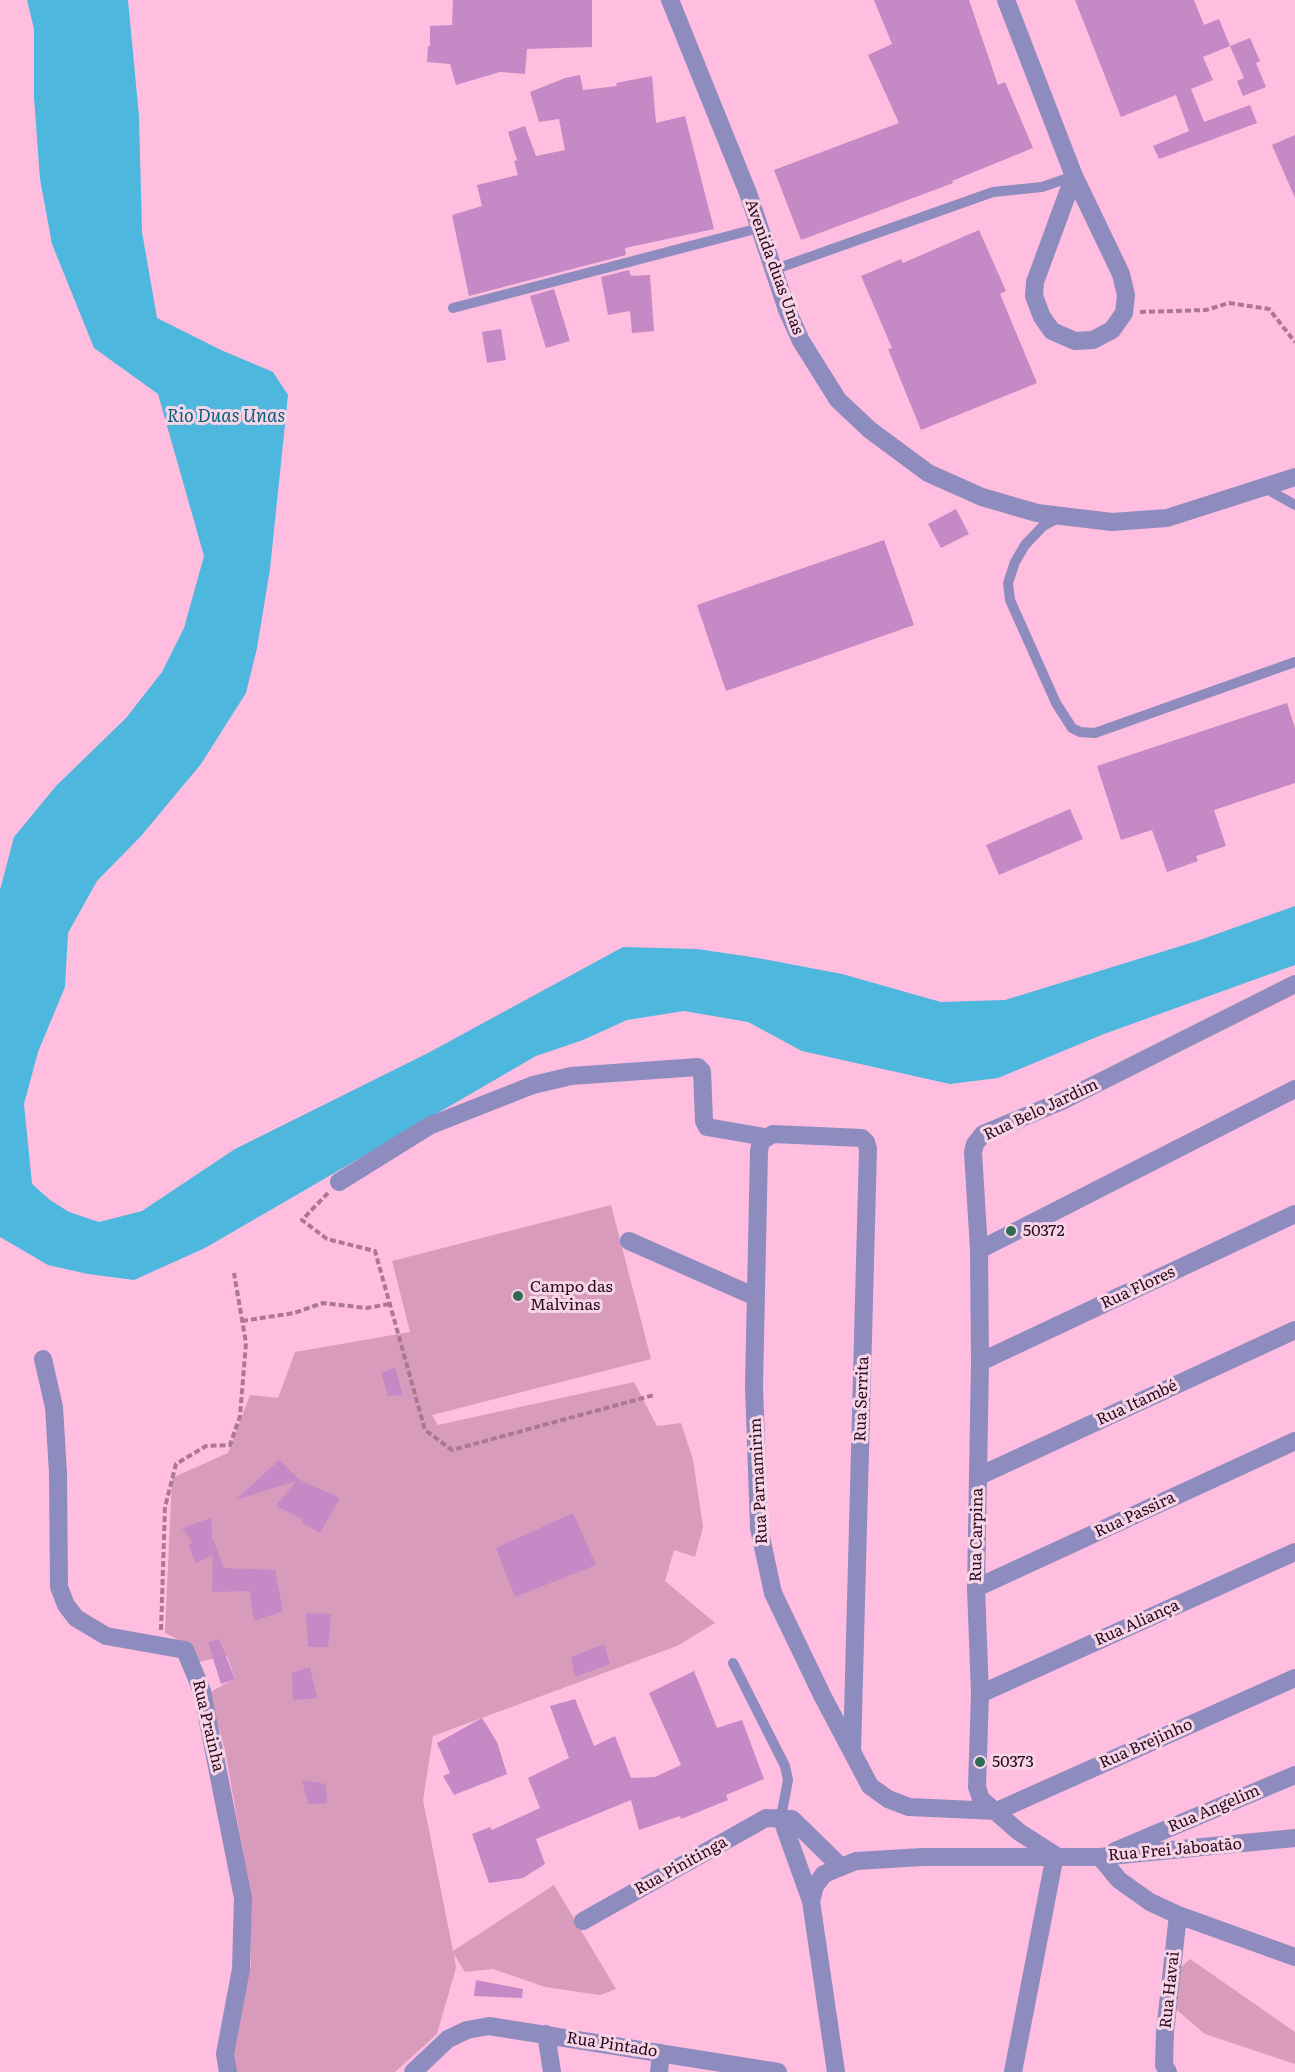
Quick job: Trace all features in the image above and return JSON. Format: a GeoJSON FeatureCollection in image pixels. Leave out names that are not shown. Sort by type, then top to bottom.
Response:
{"type":"FeatureCollection","features":[{"type":"Feature","properties":{"kind":"street","name":"Avenida duas Unas"},"geometry":{"type":"LineString","coordinates":[[670,0],[748,193],[787,310],[806,350],[838,400],[870,430],[928,473],[982,497],[1037,513],[1112,522],[1167,518],[1295,477]]}},
{"type":"Feature","properties":{"kind":"street"},"geometry":{"type":"LineString","coordinates":[[1006,0],[1074,176],[1121,274],[1126,295],[1124,313],[1112,330],[1093,340],[1075,340],[1052,331],[1042,316],[1034,296],[1035,282],[1074,176]]}},
{"type":"Feature","properties":{"kind":"street","name":"Rua Belo Jardim"},"geometry":{"type":"LineString","coordinates":[[979,1250],[973,1152],[975,1144],[983,1134],[1062,1101],[1295,984]]}},
{"type":"Feature","properties":{"kind":"street"},"geometry":{"type":"LineString","coordinates":[[339,1182],[429,1126],[533,1085],[571,1076],[698,1067],[702,1071],[704,1121],[707,1127],[769,1136]]}},
{"type":"Feature","properties":{"kind":"street"},"geometry":{"type":"LineString","coordinates":[[979,1250],[1295,1089]]}},
{"type":"Feature","properties":{"kind":"street","name":"Rua Parnamirim"},"geometry":{"type":"LineString","coordinates":[[769,1136],[759,1151],[754,1386],[757,1501],[767,1574],[773,1593],[870,1786],[897,1803],[923,1809],[997,1811]]}},
{"type":"Feature","properties":{"kind":"street","name":"Rua Serrita"},"geometry":{"type":"LineString","coordinates":[[769,1136],[862,1138],[867,1142],[868,1149],[852,1752]]}},
{"type":"Feature","properties":{"kind":"street","name":"Rua Flores"},"geometry":{"type":"LineString","coordinates":[[980,1362],[1295,1214]]}},
{"type":"Feature","properties":{"kind":"street"},"geometry":{"type":"LineString","coordinates":[[629,1241],[756,1297]]}},
{"type":"Feature","properties":{"kind":"street","name":"Rua Carpina"},"geometry":{"type":"LineString","coordinates":[[979,1250],[979,1476],[976,1588],[980,1694],[977,1786],[981,1799],[1019,1833],[1055,1855]]}},
{"type":"Feature","properties":{"kind":"street","name":"Rua Itambé"},"geometry":{"type":"LineString","coordinates":[[979,1476],[1295,1330]]}},
{"type":"Feature","properties":{"kind":"street","name":"Rua Prainha"},"geometry":{"type":"LineString","coordinates":[[43,1359],[54,1407],[58,1473],[59,1587],[66,1605],[76,1618],[106,1636],[185,1650],[202,1690],[243,1898],[241,1969],[225,2054],[228,2072]]}},
{"type":"Feature","properties":{"kind":"street","name":"Rua Passira"},"geometry":{"type":"LineString","coordinates":[[976,1588],[1295,1441]]}},
{"type":"Feature","properties":{"kind":"street","name":"Rua Aliança"},"geometry":{"type":"LineString","coordinates":[[980,1694],[1295,1552]]}},
{"type":"Feature","properties":{"kind":"street","name":"Rua Brejinho"},"geometry":{"type":"LineString","coordinates":[[997,1811],[1295,1677]]}},
{"type":"Feature","properties":{"kind":"street","name":"Rua Angelim"},"geometry":{"type":"LineString","coordinates":[[1100,1857],[1295,1775]]}},
{"type":"Feature","properties":{"kind":"street"},"geometry":{"type":"LineString","coordinates":[[811,1901],[815,1886],[824,1874],[840,1866],[801,1826],[792,1819],[781,1817],[811,1901],[836,2072]]}},
{"type":"Feature","properties":{"kind":"street","name":"Rua Pinitinga"},"geometry":{"type":"LineString","coordinates":[[584,1921],[766,1818],[781,1817]]}},
{"type":"Feature","properties":{"kind":"street","name":"Rua Frei Jaboatão"},"geometry":{"type":"LineString","coordinates":[[840,1866],[856,1861],[922,1857],[1055,1855],[1100,1857],[1295,1838]]}},
{"type":"Feature","properties":{"kind":"street"},"geometry":{"type":"LineString","coordinates":[[1013,2072],[1055,1855]]}},
{"type":"Feature","properties":{"kind":"street"},"geometry":{"type":"LineString","coordinates":[[1100,1857],[1119,1880],[1136,1893],[1178,1915],[1295,1957]]}},
{"type":"Feature","properties":{"kind":"street","name":"Rua Havai"},"geometry":{"type":"LineString","coordinates":[[1166,2068],[1178,1915]]}},
{"type":"Feature","properties":{"kind":"street","name":"Rua Pintado"},"geometry":{"type":"LineString","coordinates":[[413,2072],[448,2039],[467,2030],[489,2026],[778,2072]]}},
{"type":"Feature","properties":{"kind":"street"},"geometry":{"type":"LineString","coordinates":[[546,2034],[552,2072]]}},
{"type":"Feature","properties":{"kind":"street"},"geometry":{"type":"LineString","coordinates":[[659,2072],[661,2053]]}},
{"type":"Feature","properties":{"kind":"lane"},"geometry":{"type":"LineString","coordinates":[[773,270],[993,192],[1042,187],[1074,176]]}},
{"type":"Feature","properties":{"kind":"lane"},"geometry":{"type":"LineString","coordinates":[[453,308],[759,228]]}},
{"type":"Feature","properties":{"kind":"lane"},"geometry":{"type":"LineString","coordinates":[[1265,488],[1295,505]]}},
{"type":"Feature","properties":{"kind":"lane"},"geometry":{"type":"LineString","coordinates":[[1062,516],[1043,526],[1025,545],[1015,562],[1008,583],[1010,600],[1056,703],[1072,728],[1080,732],[1095,733],[1295,662]]}},
{"type":"Feature","properties":{"kind":"lane"},"geometry":{"type":"LineString","coordinates":[[733,1663],[785,1766],[788,1780],[781,1817]]}},
{"type":"Feature","properties":{"kind":"path"},"geometry":{"type":"LineString","coordinates":[[1124,313],[1206,310],[1228,303],[1269,309],[1295,342]]}},
{"type":"Feature","properties":{"kind":"path"},"geometry":{"type":"LineString","coordinates":[[339,1182],[302,1220],[327,1239],[375,1251],[424,1430],[452,1450],[654,1395]]}},
{"type":"Feature","properties":{"kind":"path"},"geometry":{"type":"LineString","coordinates":[[160,1646],[165,1507],[176,1464],[206,1446],[230,1445],[240,1416],[246,1343],[234,1273]]}},
{"type":"Feature","properties":{"kind":"path"},"geometry":{"type":"LineString","coordinates":[[243,1322],[294,1313],[323,1303],[366,1308],[390,1304]]}},
{"type":"Feature","properties":{"kind":"shaded area"},"geometry":{"type":"Polygon","coordinates":[[[611,1205],[651,1359],[432,1415],[438,1425],[634,1382],[657,1426],[681,1423],[693,1460],[703,1527],[695,1557],[674,1550],[665,1581],[715,1623],[677,1646],[433,1736],[423,1800],[453,1951],[554,1885],[616,1989],[600,1995],[545,1987],[493,1969],[465,1972],[454,1954],[456,1968],[437,2034],[395,2072],[235,2072],[233,2051],[251,1964],[250,1892],[225,1750],[209,1693],[235,1678],[227,1656],[198,1662],[187,1644],[165,1633],[172,1478],[228,1453],[250,1395],[278,1398],[295,1352],[410,1332],[392,1261],[611,1205]]]}},
{"type":"Feature","properties":{"kind":"shaded area"},"geometry":{"type":"Polygon","coordinates":[[[1190,1959],[1295,2032],[1295,2064],[1205,2034],[1172,2006],[1176,1972],[1190,1959]]]}},
{"type":"Feature","properties":{"kind":"water","name":"Rio Duas Unas"},"geometry":{"type":"Polygon","coordinates":[[[27,0],[128,0],[139,116],[142,232],[157,318],[221,350],[273,372],[288,395],[270,569],[257,648],[246,693],[201,764],[141,836],[97,881],[68,933],[65,987],[38,1052],[24,1104],[32,1184],[50,1200],[69,1212],[99,1222],[142,1211],[235,1149],[428,1053],[623,947],[697,949],[758,958],[842,974],[941,1002],[1005,1000],[1197,941],[1295,906],[1295,965],[1104,1034],[998,1078],[950,1084],[802,1051],[748,1022],[684,1011],[627,1020],[583,1040],[536,1056],[205,1248],[134,1280],[88,1274],[48,1265],[0,1237],[0,890],[14,837],[56,786],[126,718],[162,672],[184,628],[204,556],[158,394],[94,348],[52,244],[40,179],[34,97],[34,29],[27,0]]]}},
{"type":"Feature","properties":{"kind":"building"},"geometry":{"type":"Polygon","coordinates":[[[453,0],[592,0],[592,47],[527,49],[525,74],[500,72],[456,85],[450,64],[427,62],[430,26],[452,25],[453,0]]]}},
{"type":"Feature","properties":{"kind":"building"},"geometry":{"type":"Polygon","coordinates":[[[874,0],[969,0],[998,85],[1005,82],[1033,148],[952,181],[953,183],[801,240],[774,170],[899,123],[868,55],[892,44],[874,0]]]}},
{"type":"Feature","properties":{"kind":"building"},"geometry":{"type":"Polygon","coordinates":[[[1075,0],[1194,0],[1204,25],[1219,19],[1230,46],[1203,57],[1213,80],[1191,89],[1204,122],[1250,105],[1257,123],[1159,159],[1153,146],[1189,131],[1176,95],[1121,117],[1075,0]]]}},
{"type":"Feature","properties":{"kind":"building"},"geometry":{"type":"Polygon","coordinates":[[[1250,38],[1260,61],[1256,63],[1266,87],[1243,96],[1237,81],[1244,78],[1230,46],[1250,38]]]}},
{"type":"Feature","properties":{"kind":"building"},"geometry":{"type":"Polygon","coordinates":[[[580,75],[583,90],[617,86],[616,83],[652,76],[656,123],[685,116],[714,229],[625,248],[626,255],[469,296],[452,215],[482,206],[477,185],[518,175],[514,161],[517,160],[508,132],[525,126],[536,156],[565,150],[559,119],[539,122],[530,92],[565,78],[580,75]]]}},
{"type":"Feature","properties":{"kind":"building"},"geometry":{"type":"Polygon","coordinates":[[[1295,135],[1295,198],[1272,145],[1295,135]]]}},
{"type":"Feature","properties":{"kind":"building"},"geometry":{"type":"Polygon","coordinates":[[[979,230],[1006,291],[1000,294],[1037,383],[921,430],[888,349],[892,348],[861,276],[901,259],[903,263],[979,230]]]}},
{"type":"Feature","properties":{"kind":"building"},"geometry":{"type":"Polygon","coordinates":[[[629,270],[631,276],[650,275],[654,331],[632,333],[630,311],[608,315],[601,277],[629,270]]]}},
{"type":"Feature","properties":{"kind":"building"},"geometry":{"type":"Polygon","coordinates":[[[554,289],[570,341],[546,348],[530,296],[554,289]]]}},
{"type":"Feature","properties":{"kind":"building"},"geometry":{"type":"Polygon","coordinates":[[[501,329],[506,360],[487,363],[482,332],[501,329]]]}},
{"type":"Feature","properties":{"kind":"building"},"geometry":{"type":"Polygon","coordinates":[[[956,509],[969,534],[941,548],[928,524],[956,509]]]}},
{"type":"Feature","properties":{"kind":"building"},"geometry":{"type":"Polygon","coordinates":[[[884,540],[914,625],[726,691],[697,605],[884,540]]]}},
{"type":"Feature","properties":{"kind":"building"},"geometry":{"type":"Polygon","coordinates":[[[1287,703],[1295,728],[1295,783],[1214,810],[1226,846],[1196,856],[1198,861],[1167,872],[1152,830],[1121,840],[1097,766],[1287,703]]]}},
{"type":"Feature","properties":{"kind":"building"},"geometry":{"type":"Polygon","coordinates":[[[1070,809],[1083,839],[999,875],[986,845],[1070,809]]]}},
{"type":"Feature","properties":{"kind":"building"},"geometry":{"type":"Polygon","coordinates":[[[395,1368],[403,1395],[388,1396],[381,1373],[395,1368]]]}},
{"type":"Feature","properties":{"kind":"building"},"geometry":{"type":"Polygon","coordinates":[[[279,1460],[300,1480],[340,1498],[320,1533],[301,1522],[303,1519],[276,1506],[296,1481],[236,1500],[279,1460]]]}},
{"type":"Feature","properties":{"kind":"building"},"geometry":{"type":"Polygon","coordinates":[[[573,1513],[596,1565],[515,1597],[496,1548],[573,1513]]]}},
{"type":"Feature","properties":{"kind":"building"},"geometry":{"type":"Polygon","coordinates":[[[211,1518],[212,1537],[224,1568],[275,1570],[283,1611],[254,1621],[250,1591],[212,1592],[213,1555],[196,1563],[188,1545],[193,1543],[182,1528],[211,1518]]]}},
{"type":"Feature","properties":{"kind":"building"},"geometry":{"type":"Polygon","coordinates":[[[306,1613],[331,1614],[328,1647],[308,1647],[306,1613]]]}},
{"type":"Feature","properties":{"kind":"building"},"geometry":{"type":"Polygon","coordinates":[[[219,1639],[235,1679],[221,1684],[208,1642],[219,1639]]]}},
{"type":"Feature","properties":{"kind":"building"},"geometry":{"type":"Polygon","coordinates":[[[604,1644],[610,1664],[575,1677],[571,1657],[604,1644]]]}},
{"type":"Feature","properties":{"kind":"building"},"geometry":{"type":"Polygon","coordinates":[[[310,1667],[317,1698],[293,1700],[292,1673],[310,1667]]]}},
{"type":"Feature","properties":{"kind":"building"},"geometry":{"type":"Polygon","coordinates":[[[694,1671],[717,1728],[742,1720],[764,1779],[726,1795],[728,1800],[681,1819],[680,1816],[639,1830],[631,1800],[536,1839],[545,1864],[523,1878],[489,1883],[472,1834],[490,1827],[492,1830],[540,1808],[528,1778],[569,1758],[550,1706],[575,1699],[594,1746],[615,1736],[631,1778],[655,1777],[681,1765],[649,1693],[694,1671]]]}},
{"type":"Feature","properties":{"kind":"building"},"geometry":{"type":"Polygon","coordinates":[[[482,1718],[497,1742],[507,1774],[454,1795],[443,1776],[450,1773],[437,1743],[482,1718]]]}},
{"type":"Feature","properties":{"kind":"building"},"geometry":{"type":"Polygon","coordinates":[[[302,1780],[326,1784],[327,1803],[308,1804],[302,1780]]]}},
{"type":"Feature","properties":{"kind":"building"},"geometry":{"type":"Polygon","coordinates":[[[476,1980],[523,1989],[522,1998],[474,1996],[476,1980]]]}},
{"type":"Feature","properties":{"kind":"place","name":"50372"},"geometry":{"type":"Point","coordinates":[1011,1231]}},
{"type":"Feature","properties":{"kind":"place","name":"Campo das Malvinas"},"geometry":{"type":"Point","coordinates":[518,1296]}},
{"type":"Feature","properties":{"kind":"place","name":"50373"},"geometry":{"type":"Point","coordinates":[980,1762]}}]}
